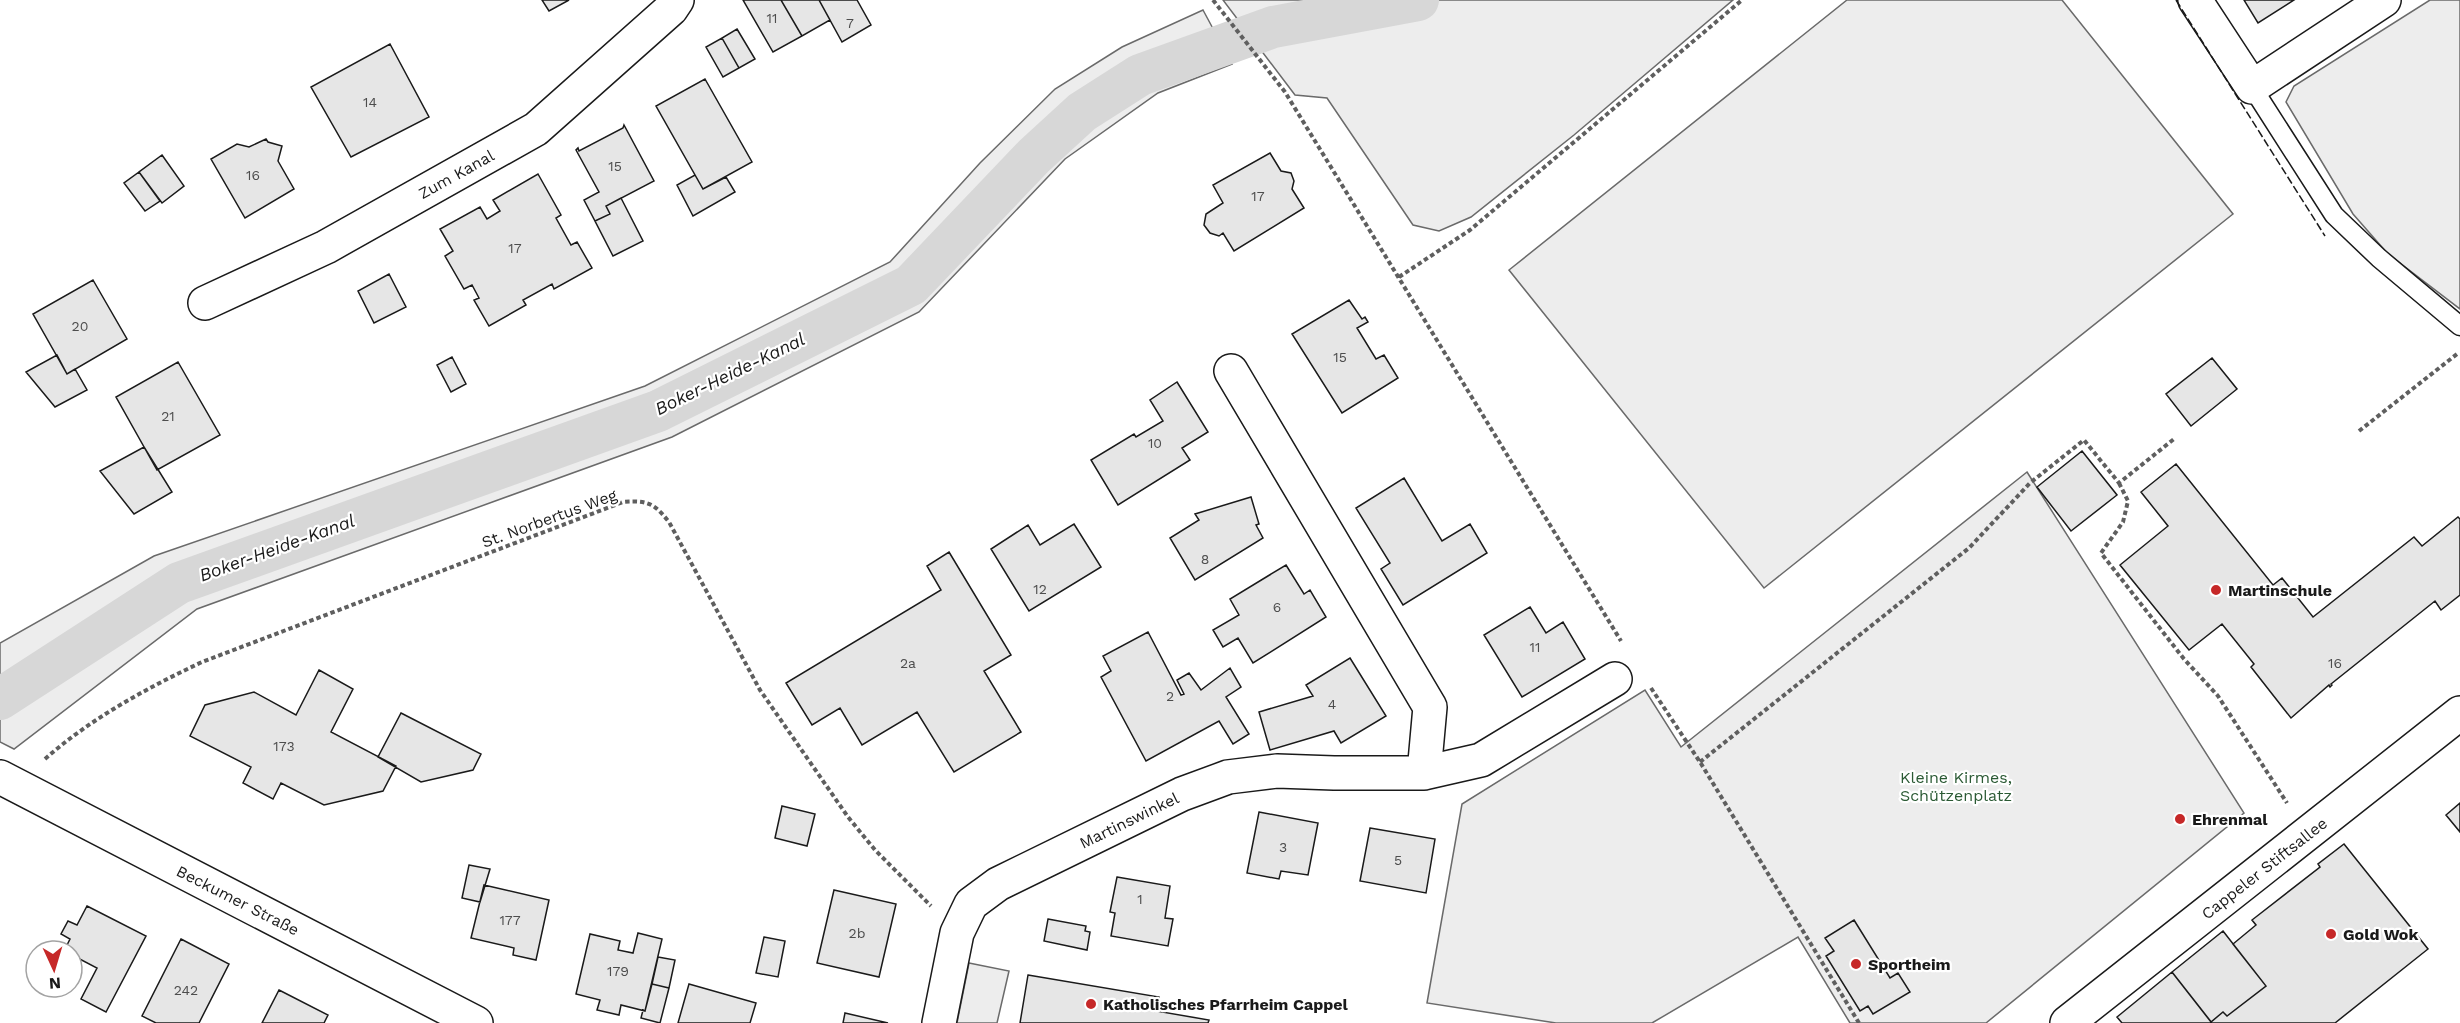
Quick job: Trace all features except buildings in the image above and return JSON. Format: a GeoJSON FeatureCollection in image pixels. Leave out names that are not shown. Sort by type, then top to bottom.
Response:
{"type":"FeatureCollection","features":[{"type":"Feature","properties":{"kind":"street"},"geometry":{"type":"LineString","coordinates":[[2195,0],[2252,87],[2384,0]]}},
{"type":"Feature","properties":{"kind":"street","name":"Zum Kanal"},"geometry":{"type":"LineString","coordinates":[[205,303],[326,247],[536,129],[671,3]]}},
{"type":"Feature","properties":{"kind":"street"},"geometry":{"type":"LineString","coordinates":[[1231,371],[1430,707],[1424,773]]}},
{"type":"Feature","properties":{"kind":"street","name":"Martinswinkel"},"geometry":{"type":"LineString","coordinates":[[939,1023],[957,933],[971,904],[998,884],[1182,794],[1228,777],[1277,771],[1424,773],[1481,760],[1615,679]]}},
{"type":"Feature","properties":{"kind":"street","name":"Cappeler Stiftsallee"},"geometry":{"type":"LineString","coordinates":[[2067,1023],[2460,713]]}},
{"type":"Feature","properties":{"kind":"street","name":"Beckumer Straße"},"geometry":{"type":"LineString","coordinates":[[8,781],[476,1023]]}},
{"type":"Feature","properties":{"kind":"lane"},"geometry":{"type":"LineString","coordinates":[[2252,87],[2334,215],[2379,258],[2460,326]]}},
{"type":"Feature","properties":{"kind":"path"},"geometry":{"type":"LineString","coordinates":[[1213,0],[1285,92],[1624,645]]}},
{"type":"Feature","properties":{"kind":"path"},"geometry":{"type":"LineString","coordinates":[[1399,277],[1470,230],[1742,0]]}},
{"type":"Feature","properties":{"kind":"path"},"geometry":{"type":"LineString","coordinates":[[2359,431],[2460,352]]}},
{"type":"Feature","properties":{"kind":"path"},"geometry":{"type":"LineString","coordinates":[[2119,483],[2174,439]]}},
{"type":"Feature","properties":{"kind":"path"},"geometry":{"type":"LineString","coordinates":[[1700,762],[1969,548],[2030,483],[2084,440],[2119,483],[2128,501],[2123,522],[2101,553],[2184,659],[2218,696],[2307,834]]}},
{"type":"Feature","properties":{"kind":"path","name":"St. Norbertus Weg"},"geometry":{"type":"LineString","coordinates":[[8,781],[102,717],[202,662],[623,502],[642,501],[657,508],[669,522],[760,690],[848,817],[875,850],[957,933]]}},
{"type":"Feature","properties":{"kind":"path"},"geometry":{"type":"LineString","coordinates":[[1649,685],[1700,762],[1858,1023]]}},
{"type":"Feature","properties":{"kind":"shaded area"},"geometry":{"type":"Polygon","coordinates":[[[1223,0],[1733,0],[1574,135],[1471,217],[1439,231],[1413,225],[1327,98],[1295,95],[1223,0]]]}},
{"type":"Feature","properties":{"kind":"shaded area"},"geometry":{"type":"Polygon","coordinates":[[[1847,0],[2062,0],[2233,214],[1764,588],[1509,270],[1847,0]]]}},
{"type":"Feature","properties":{"kind":"shaded area"},"geometry":{"type":"Polygon","coordinates":[[[2430,0],[2460,0],[2460,309],[2388,254],[2353,214],[2286,102],[2294,86],[2430,0]]]}},
{"type":"Feature","properties":{"kind":"shaded area"},"geometry":{"type":"Polygon","coordinates":[[[1203,10],[1232,64],[1158,93],[1065,159],[919,312],[672,437],[197,609],[14,749],[0,742],[0,643],[154,556],[645,386],[890,262],[980,163],[1055,89],[1122,47],[1203,10]]]}},
{"type":"Feature","properties":{"kind":"shaded area","name":"Kleine Kirmes, Schützenplatz"},"geometry":{"type":"Polygon","coordinates":[[[2027,472],[2244,813],[1986,1023],[1850,1023],[1798,937],[1652,1023],[1556,1023],[1427,1003],[1462,804],[1645,690],[1681,747],[2027,472]]]}},
{"type":"Feature","properties":{"kind":"shaded area"},"geometry":{"type":"Polygon","coordinates":[[[969,963],[1009,971],[997,1023],[957,1023],[969,963]]]}},
{"type":"Feature","properties":{"kind":"waterway","name":"Boker-Heide-Kanal"},"geometry":{"type":"LineString","coordinates":[[0,699],[179,583],[658,411],[911,285],[1034,156],[1082,112],[1140,75],[1273,27],[1418,0]]}},
{"type":"Feature","properties":{"kind":"fence"},"geometry":{"type":"LineString","coordinates":[[2176,0],[2325,236]]}},
{"type":"Feature","properties":{"kind":"place","name":"Martinschule"},"geometry":{"type":"Point","coordinates":[2216,590]}},
{"type":"Feature","properties":{"kind":"place","name":"Ehrenmal"},"geometry":{"type":"Point","coordinates":[2180,819]}},
{"type":"Feature","properties":{"kind":"place","name":"Gold Wok"},"geometry":{"type":"Point","coordinates":[2331,934]}},
{"type":"Feature","properties":{"kind":"place","name":"Sportheim"},"geometry":{"type":"Point","coordinates":[1856,964]}},
{"type":"Feature","properties":{"kind":"place","name":"Katholisches Pfarrheim Cappel"},"geometry":{"type":"Point","coordinates":[1091,1004]}}]}
